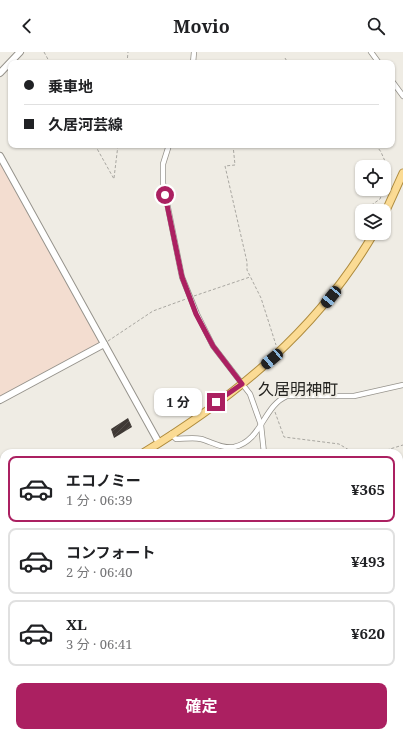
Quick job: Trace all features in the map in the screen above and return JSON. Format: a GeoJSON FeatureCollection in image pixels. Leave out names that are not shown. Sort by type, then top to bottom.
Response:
{"type":"FeatureCollection","features":[{"type":"Feature","properties":{"kind":"main road"},"geometry":{"type":"LineString","coordinates":[[389,204],[403,173]]}},
{"type":"Feature","properties":{"kind":"main road"},"geometry":{"type":"LineString","coordinates":[[149,449],[242,384],[278,353],[307,324],[338,288],[369,240]]}},
{"type":"Feature","properties":{"kind":"street"},"geometry":{"type":"LineString","coordinates":[[12,60],[20,52]]}},
{"type":"Feature","properties":{"kind":"street"},"geometry":{"type":"LineString","coordinates":[[0,73],[8,65]]}},
{"type":"Feature","properties":{"kind":"street"},"geometry":{"type":"LineString","coordinates":[[395,85],[403,96]]}},
{"type":"Feature","properties":{"kind":"street"},"geometry":{"type":"LineString","coordinates":[[169,148],[163,164],[163,183],[182,277],[196,314],[213,346],[250,394],[261,425],[264,449]]}},
{"type":"Feature","properties":{"kind":"street"},"geometry":{"type":"LineString","coordinates":[[0,156],[159,443]]}},
{"type":"Feature","properties":{"kind":"street"},"geometry":{"type":"LineString","coordinates":[[0,400],[104,344]]}},
{"type":"Feature","properties":{"kind":"street"},"geometry":{"type":"LineString","coordinates":[[171,434],[176,439],[196,438],[230,447],[238,446],[248,440],[281,400],[289,396],[354,396],[403,385]]}},
{"type":"Feature","properties":{"kind":"path"},"geometry":{"type":"LineString","coordinates":[[97,148],[114,179],[118,148]]}},
{"type":"Feature","properties":{"kind":"path"},"geometry":{"type":"LineString","coordinates":[[233,148],[235,165],[225,166],[247,262],[247,270],[261,298],[278,353]]}},
{"type":"Feature","properties":{"kind":"path"},"geometry":{"type":"LineString","coordinates":[[378,148],[384,160]]}},
{"type":"Feature","properties":{"kind":"path"},"geometry":{"type":"LineString","coordinates":[[372,204],[380,199],[381,196]]}},
{"type":"Feature","properties":{"kind":"path"},"geometry":{"type":"LineString","coordinates":[[104,344],[153,311],[251,277]]}},
{"type":"Feature","properties":{"kind":"path"},"geometry":{"type":"LineString","coordinates":[[274,407],[284,438],[339,444],[347,449]]}},
{"type":"Feature","properties":{"kind":"path"},"geometry":{"type":"LineString","coordinates":[[390,449],[403,445]]}},
{"type":"Feature","properties":{"kind":"shaded area"},"geometry":{"type":"Polygon","coordinates":[[[0,156],[104,344],[0,400],[0,156]]]}},
{"type":"Feature","properties":{"kind":"building"},"geometry":{"type":"Polygon","coordinates":[[[128,418],[132,427],[114,438],[111,429],[128,418]]]}},
{"type":"Feature","properties":{"kind":"district","name":"久居明神町"},"geometry":{"type":"Point","coordinates":[298,389]}},
{"type":"Feature","properties":{"kind":"route"},"geometry":{"type":"LineString","coordinates":[[165,195],[182,277],[196,314],[203,324],[213,346],[242,384],[216,402]]}}]}
